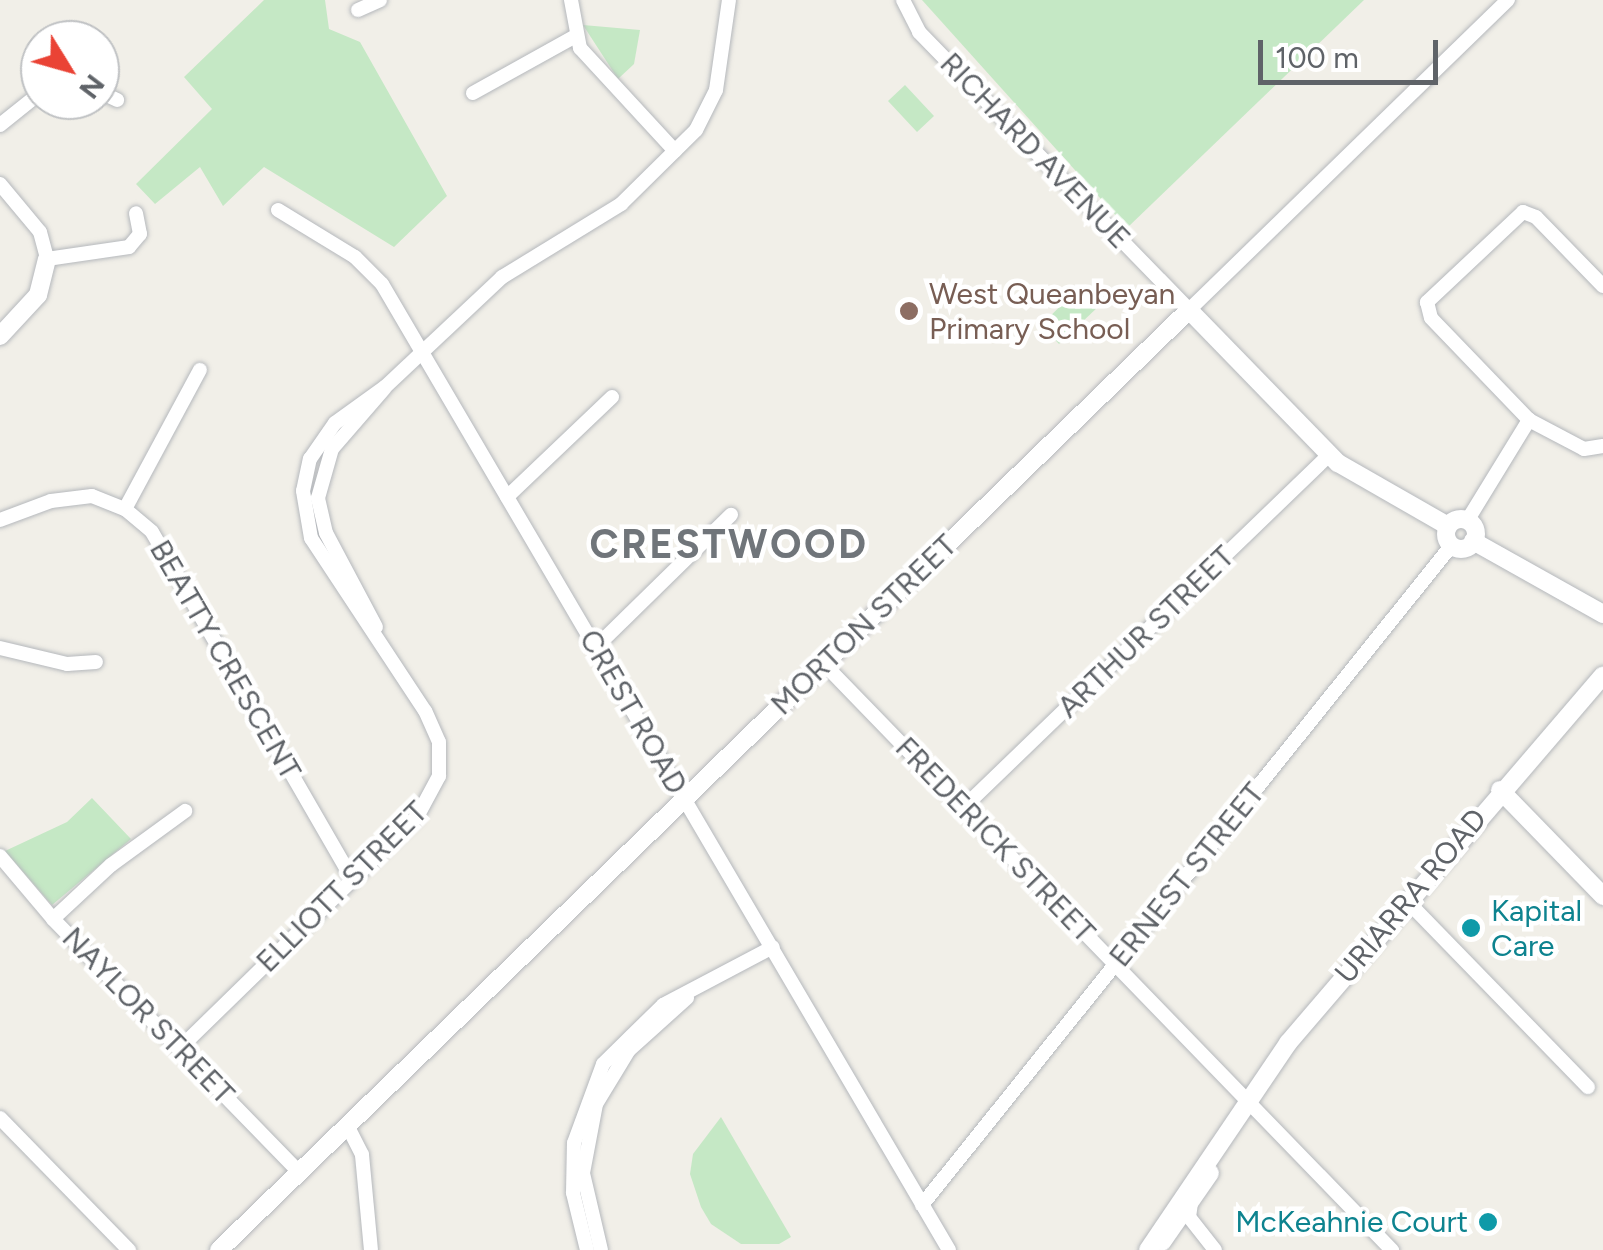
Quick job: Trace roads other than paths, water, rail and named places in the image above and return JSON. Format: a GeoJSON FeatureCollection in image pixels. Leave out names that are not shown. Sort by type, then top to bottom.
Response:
{"type":"FeatureCollection","features":[{"type":"Feature","properties":{"kind":"street"},"geometry":{"type":"LineString","coordinates":[[358,10],[380,0]]}},
{"type":"Feature","properties":{"kind":"street"},"geometry":{"type":"LineString","coordinates":[[570,0],[574,37],[675,151]]}},
{"type":"Feature","properties":{"kind":"street","name":"ELLIOTT STREET"},"geometry":{"type":"LineString","coordinates":[[179,1048],[428,804],[442,761],[426,711],[321,556],[303,492],[310,459],[326,433],[386,387],[502,277],[621,204],[675,151],[710,110],[729,0]]}},
{"type":"Feature","properties":{"kind":"street","name":"RICHARD AVENUE"},"geometry":{"type":"LineString","coordinates":[[902,0],[927,41],[1329,454],[1448,526]]}},
{"type":"Feature","properties":{"kind":"street","name":"MORTON STREET"},"geometry":{"type":"LineString","coordinates":[[219,1250],[1508,0]]}},
{"type":"Feature","properties":{"kind":"street"},"geometry":{"type":"LineString","coordinates":[[473,93],[574,37]]}},
{"type":"Feature","properties":{"kind":"street"},"geometry":{"type":"LineString","coordinates":[[0,125],[20,109]]}},
{"type":"Feature","properties":{"kind":"street"},"geometry":{"type":"LineString","coordinates":[[0,184],[40,232],[46,259],[38,296],[0,336]]}},
{"type":"Feature","properties":{"kind":"street","name":"CREST ROAD"},"geometry":{"type":"LineString","coordinates":[[278,210],[374,273],[948,1250]]}},
{"type":"Feature","properties":{"kind":"street"},"geometry":{"type":"LineString","coordinates":[[1603,286],[1536,217],[1523,212],[1427,302],[1431,318],[1530,420],[1584,449],[1603,446]]}},
{"type":"Feature","properties":{"kind":"street"},"geometry":{"type":"LineString","coordinates":[[46,259],[130,247],[140,234],[136,214]]}},
{"type":"Feature","properties":{"kind":"street"},"geometry":{"type":"LineString","coordinates":[[0,520],[52,501],[92,496],[125,509],[200,370]]}},
{"type":"Feature","properties":{"kind":"street"},"geometry":{"type":"LineString","coordinates":[[506,497],[612,397]]}},
{"type":"Feature","properties":{"kind":"street"},"geometry":{"type":"LineString","coordinates":[[1530,420],[1467,521],[1448,526],[1451,546],[1473,542],[1603,614]]}},
{"type":"Feature","properties":{"kind":"street","name":"ARTHUR STREET"},"geometry":{"type":"LineString","coordinates":[[963,808],[1329,454]]}},
{"type":"Feature","properties":{"kind":"street","name":"BEATTY CRESCENT"},"geometry":{"type":"LineString","coordinates":[[125,509],[152,532],[352,878]]}},
{"type":"Feature","properties":{"kind":"street"},"geometry":{"type":"LineString","coordinates":[[596,647],[731,515]]}},
{"type":"Feature","properties":{"kind":"street"},"geometry":{"type":"LineString","coordinates":[[1467,521],[1473,542]]}},
{"type":"Feature","properties":{"kind":"street","name":"ERNEST STREET"},"geometry":{"type":"LineString","coordinates":[[922,1205],[1451,546]]}},
{"type":"Feature","properties":{"kind":"street"},"geometry":{"type":"LineString","coordinates":[[0,648],[67,664],[96,662]]}},
{"type":"Feature","properties":{"kind":"street","name":"URIARRA ROAD"},"geometry":{"type":"LineString","coordinates":[[1148,1250],[1288,1043],[1597,679],[1603,656]]}},
{"type":"Feature","properties":{"kind":"street","name":"FREDERICK STREET"},"geometry":{"type":"LineString","coordinates":[[824,665],[1116,965],[1244,1109],[1392,1250]]}},
{"type":"Feature","properties":{"kind":"street"},"geometry":{"type":"LineString","coordinates":[[1500,790],[1603,896]]}},
{"type":"Feature","properties":{"kind":"street"},"geometry":{"type":"LineString","coordinates":[[52,919],[111,865],[185,811]]}},
{"type":"Feature","properties":{"kind":"street","name":"NAYLOR STREET"},"geometry":{"type":"LineString","coordinates":[[0,856],[52,919],[300,1172]]}},
{"type":"Feature","properties":{"kind":"street"},"geometry":{"type":"LineString","coordinates":[[1406,900],[1588,1087]]}},
{"type":"Feature","properties":{"kind":"street"},"geometry":{"type":"LineString","coordinates":[[601,1250],[583,1173],[596,1104],[628,1050],[687,998],[773,948]]}},
{"type":"Feature","properties":{"kind":"street"},"geometry":{"type":"LineString","coordinates":[[588,1250],[572,1181],[582,1105],[626,1034],[663,1005],[687,998]]}},
{"type":"Feature","properties":{"kind":"street","name":"URIARRA ROAD"},"geometry":{"type":"LineString","coordinates":[[1161,1244],[1190,1203],[1244,1109]]}},
{"type":"Feature","properties":{"kind":"street"},"geometry":{"type":"LineString","coordinates":[[0,1118],[129,1250]]}},
{"type":"Feature","properties":{"kind":"street"},"geometry":{"type":"LineString","coordinates":[[348,1127],[362,1155],[371,1250]]}},
{"type":"Feature","properties":{"kind":"street"},"geometry":{"type":"LineString","coordinates":[[1190,1203],[1188,1214],[1214,1250]]}},
{"type":"Feature","properties":{"kind":"street"},"geometry":{"type":"LineString","coordinates":[[1161,1244],[1182,1230],[1201,1236]]}},
{"type":"Feature","properties":{"kind":"place","name":"West Queanbeyan Primary School"},"geometry":{"type":"Point","coordinates":[909,311]}},
{"type":"Feature","properties":{"kind":"place","name":"Kapital Care"},"geometry":{"type":"Point","coordinates":[1471,928]}},
{"type":"Feature","properties":{"kind":"place","name":"McKeahnie Court"},"geometry":{"type":"Point","coordinates":[1488,1222]}},
{"type":"Feature","properties":{"kind":"district","name":"CRESTWOOD"},"geometry":{"type":"Point","coordinates":[729,544]}}]}
